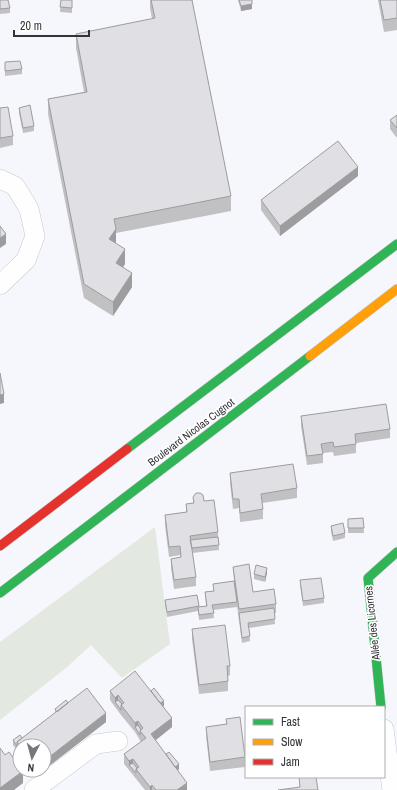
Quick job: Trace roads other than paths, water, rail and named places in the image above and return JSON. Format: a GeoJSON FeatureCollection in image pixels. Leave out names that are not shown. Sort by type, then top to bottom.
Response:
{"type":"FeatureCollection","features":[{"type":"Feature","properties":{"kind":"main road"},"geometry":{"type":"LineString","coordinates":[[0,546],[397,244]]}},
{"type":"Feature","properties":{"kind":"main road","name":"Boulevard Nicolas Cugnot"},"geometry":{"type":"LineString","coordinates":[[0,593],[397,289]]}},
{"type":"Feature","properties":{"kind":"main road","name":"Allée des Licornes"},"geometry":{"type":"LineString","coordinates":[[381,706],[368,578],[397,552]]}},
{"type":"Feature","properties":{"kind":"street"},"geometry":{"type":"LineString","coordinates":[[0,179],[15,186],[19,192],[29,209],[35,236],[26,260],[0,285]]}},
{"type":"Feature","properties":{"kind":"street"},"geometry":{"type":"LineString","coordinates":[[385,737],[392,790]]}},
{"type":"Feature","properties":{"kind":"street"},"geometry":{"type":"LineString","coordinates":[[34,790],[96,744],[118,741]]}}]}
